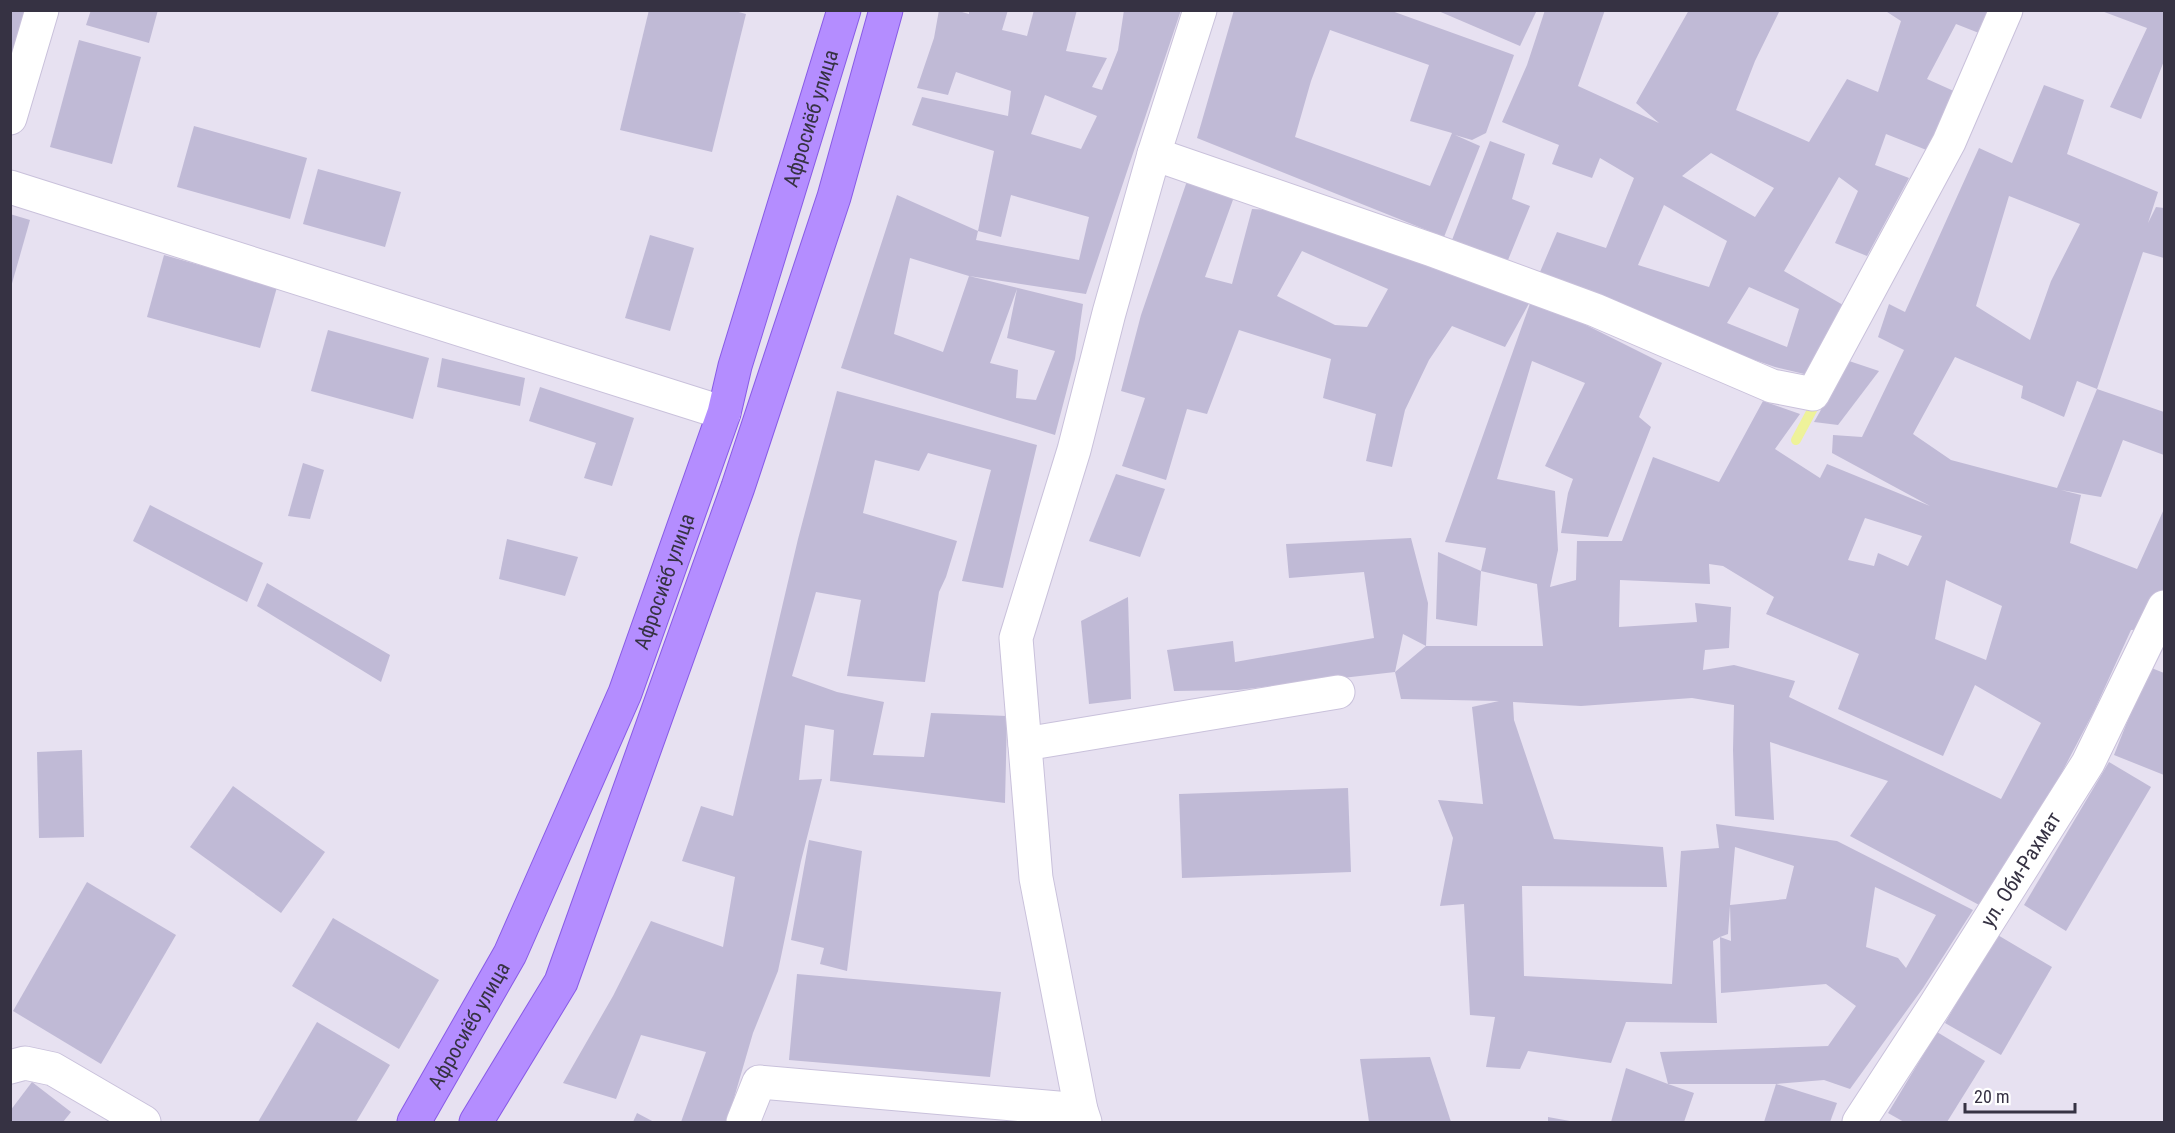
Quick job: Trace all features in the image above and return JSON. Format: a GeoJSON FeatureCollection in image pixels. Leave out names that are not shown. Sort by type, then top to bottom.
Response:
{"type":"FeatureCollection","features":[{"type":"Feature","properties":{"kind":"main road","name":"Афросиёб улица"},"geometry":{"type":"LineString","coordinates":[[414,1122],[510,954],[625,693],[724,413],[735,366],[844,10]]}},
{"type":"Feature","properties":{"kind":"main road","name":"Афросиёб улица"},"geometry":{"type":"LineString","coordinates":[[476,1122],[561,982],[741,477],[834,197],[886,10]]}},
{"type":"Feature","properties":{"kind":"street"},"geometry":{"type":"LineString","coordinates":[[10,117],[42,10]]}},
{"type":"Feature","properties":{"kind":"street"},"geometry":{"type":"LineString","coordinates":[[743,1122],[759,1082],[1083,1116],[1036,878],[1016,638],[1074,450],[1109,313],[1154,154],[1200,10]]}},
{"type":"Feature","properties":{"kind":"street"},"geometry":{"type":"LineString","coordinates":[[1154,154],[1432,250],[1595,310],[1772,386],[1813,394],[1949,142],[2006,10]]}},
{"type":"Feature","properties":{"kind":"street"},"geometry":{"type":"LineString","coordinates":[[10,187],[724,413]]}},
{"type":"Feature","properties":{"kind":"street","name":"ул. Оби-Рахмат"},"geometry":{"type":"LineString","coordinates":[[1859,1122],[2088,763],[2164,607]]}},
{"type":"Feature","properties":{"kind":"street"},"geometry":{"type":"LineString","coordinates":[[1025,744],[1338,692]]}},
{"type":"Feature","properties":{"kind":"street"},"geometry":{"type":"LineString","coordinates":[[10,1067],[25,1064],[53,1069],[144,1122]]}},
{"type":"Feature","properties":{"kind":"building"},"geometry":{"type":"Polygon","coordinates":[[[10,10],[26,10],[10,65],[10,10]]]}},
{"type":"Feature","properties":{"kind":"building"},"geometry":{"type":"Polygon","coordinates":[[[91,10],[158,10],[149,43],[86,25],[91,10]]]}},
{"type":"Feature","properties":{"kind":"building"},"geometry":{"type":"Polygon","coordinates":[[[649,10],[731,10],[746,14],[712,152],[620,130],[649,10]]]}},
{"type":"Feature","properties":{"kind":"building"},"geometry":{"type":"Polygon","coordinates":[[[939,10],[955,10],[969,14],[969,10],[1008,10],[1002,30],[1027,36],[1034,10],[1077,10],[1066,51],[1107,58],[1092,87],[1102,90],[1118,50],[1124,10],[1181,10],[1086,294],[969,276],[1083,304],[1075,359],[1055,435],[841,368],[897,195],[978,231],[994,151],[912,125],[922,97],[1008,116],[1011,91],[956,72],[948,95],[917,88],[934,38],[939,10]],[[1045,95],[1031,134],[1081,149],[1097,116],[1045,95]],[[1011,195],[1001,237],[978,231],[976,240],[1079,260],[1089,217],[1011,195]],[[910,258],[894,334],[943,352],[969,276],[910,258]],[[1017,289],[990,363],[1018,370],[1016,398],[1036,400],[1055,351],[1007,338],[1017,289]]]}},
{"type":"Feature","properties":{"kind":"building"},"geometry":{"type":"Polygon","coordinates":[[[1234,10],[1389,10],[1514,55],[1486,133],[1472,140],[1455,135],[1480,146],[1444,237],[1197,138],[1234,10]],[[1330,30],[1311,81],[1295,137],[1430,186],[1452,133],[1410,121],[1429,65],[1330,30]]]}},
{"type":"Feature","properties":{"kind":"building"},"geometry":{"type":"Polygon","coordinates":[[[1436,10],[1537,10],[1520,46],[1436,10]]]}},
{"type":"Feature","properties":{"kind":"building"},"geometry":{"type":"Polygon","coordinates":[[[1545,10],[1605,10],[1578,86],[1659,123],[1636,103],[1689,10],[1780,10],[1755,61],[1736,110],[1809,142],[1847,79],[1878,92],[1901,21],[1884,10],[1996,10],[1984,35],[1956,24],[1927,79],[1956,92],[1929,151],[1886,134],[1875,165],[1909,178],[1867,256],[1835,243],[1858,191],[1839,177],[1784,271],[1850,309],[1821,378],[1775,367],[1618,313],[1537,279],[1557,232],[1606,248],[1634,178],[1600,158],[1592,178],[1552,164],[1559,145],[1502,122],[1527,65],[1545,10]],[[1711,153],[1682,176],[1755,217],[1774,188],[1711,153]],[[1664,205],[1638,265],[1709,287],[1727,241],[1664,205]],[[1749,287],[1727,323],[1787,347],[1799,309],[1749,287]]]}},
{"type":"Feature","properties":{"kind":"building"},"geometry":{"type":"Polygon","coordinates":[[[2099,10],[2164,10],[2164,61],[2141,119],[2110,107],[2147,28],[2099,10]]]}},
{"type":"Feature","properties":{"kind":"building"},"geometry":{"type":"Polygon","coordinates":[[[79,40],[141,57],[112,164],[50,147],[79,40]]]}},
{"type":"Feature","properties":{"kind":"building"},"geometry":{"type":"Polygon","coordinates":[[[2044,85],[2084,100],[2067,154],[2158,192],[2148,223],[2156,207],[2164,208],[2164,258],[2143,252],[2097,389],[2164,412],[2164,455],[2123,440],[2101,497],[2061,490],[2081,495],[2070,543],[2137,569],[2164,509],[2164,603],[2153,629],[2131,630],[2094,711],[2038,818],[1981,906],[1850,836],[1888,781],[1770,742],[1774,820],[1735,816],[1734,705],[1692,698],[1581,706],[1513,702],[1514,720],[1554,839],[1663,847],[1667,887],[1522,886],[1524,976],[1672,984],[1681,851],[1719,848],[1716,824],[1837,841],[1973,910],[1923,988],[1850,1089],[1824,1080],[1776,1084],[1668,1084],[1660,1052],[1828,1046],[1856,1006],[1826,984],[1721,993],[1720,937],[1713,941],[1717,1023],[1626,1022],[1611,1063],[1528,1051],[1520,1069],[1486,1067],[1495,1017],[1470,1015],[1464,904],[1440,906],[1453,838],[1438,800],[1483,804],[1472,707],[1499,701],[1401,699],[1395,672],[1426,646],[1543,646],[1537,584],[1481,571],[1486,548],[1445,542],[1532,298],[1662,363],[1639,417],[1651,427],[1608,537],[1561,533],[1568,493],[1573,479],[1545,466],[1585,383],[1532,361],[1497,479],[1555,491],[1558,550],[1550,587],[1576,580],[1577,541],[1622,541],[1653,457],[1719,482],[1763,401],[1800,414],[1775,449],[1820,478],[1827,464],[1930,506],[1832,453],[1833,435],[1862,437],[1904,350],[1878,337],[1889,304],[1905,312],[1979,148],[2012,163],[2044,85]],[[2009,196],[1976,306],[2030,340],[2051,281],[2080,224],[2009,196]],[[1955,357],[1913,434],[1951,460],[2057,488],[2097,389],[2077,381],[2064,417],[2021,398],[2023,386],[1955,357]],[[1865,518],[1848,560],[1874,566],[1878,553],[1908,566],[1922,536],[1865,518]],[[1709,564],[1710,584],[1620,580],[1619,627],[1697,622],[1695,603],[1731,607],[1729,648],[1705,650],[1703,670],[1734,665],[1795,681],[1789,697],[2001,799],[2041,723],[1975,685],[1943,756],[1838,709],[1859,654],[1766,614],[1774,597],[1723,566],[1709,564]],[[1946,580],[1935,639],[1986,660],[2002,606],[1946,580]],[[1735,847],[1730,905],[1786,899],[1794,866],[1735,847]],[[1875,887],[1866,947],[1898,958],[1906,968],[1936,915],[1875,887]],[[1730,906],[1728,934],[1720,937],[1731,941],[1730,906]]]}},
{"type":"Feature","properties":{"kind":"building"},"geometry":{"type":"Polygon","coordinates":[[[194,126],[307,158],[290,219],[177,187],[194,126]]]}},
{"type":"Feature","properties":{"kind":"building"},"geometry":{"type":"Polygon","coordinates":[[[1490,141],[1525,154],[1512,199],[1530,206],[1508,260],[1452,240],[1490,141]]]}},
{"type":"Feature","properties":{"kind":"building"},"geometry":{"type":"Polygon","coordinates":[[[318,169],[401,192],[385,247],[303,224],[318,169]]]}},
{"type":"Feature","properties":{"kind":"building"},"geometry":{"type":"Polygon","coordinates":[[[1187,181],[1234,197],[1205,277],[1232,284],[1252,209],[1296,211],[1532,298],[1505,347],[1452,326],[1429,360],[1405,410],[1392,467],[1366,461],[1376,414],[1323,398],[1331,359],[1239,330],[1207,414],[1187,409],[1166,480],[1122,466],[1145,398],[1121,391],[1141,315],[1187,181]],[[1302,251],[1277,296],[1335,325],[1367,327],[1388,289],[1302,251]]]}},
{"type":"Feature","properties":{"kind":"building"},"geometry":{"type":"Polygon","coordinates":[[[10,214],[30,220],[11,287],[10,287],[10,214]]]}},
{"type":"Feature","properties":{"kind":"building"},"geometry":{"type":"Polygon","coordinates":[[[650,235],[694,248],[670,331],[625,318],[650,235]]]}},
{"type":"Feature","properties":{"kind":"building"},"geometry":{"type":"Polygon","coordinates":[[[164,255],[277,287],[260,348],[147,317],[164,255]]]}},
{"type":"Feature","properties":{"kind":"building"},"geometry":{"type":"Polygon","coordinates":[[[328,330],[429,358],[413,419],[311,391],[328,330]]]}},
{"type":"Feature","properties":{"kind":"building"},"geometry":{"type":"Polygon","coordinates":[[[442,358],[525,378],[520,406],[437,387],[442,358]]]}},
{"type":"Feature","properties":{"kind":"building"},"geometry":{"type":"Polygon","coordinates":[[[1849,361],[1879,371],[1838,425],[1814,422],[1849,361]]]}},
{"type":"Feature","properties":{"kind":"building"},"geometry":{"type":"Polygon","coordinates":[[[540,387],[634,418],[612,486],[584,478],[596,443],[529,421],[540,387]]]}},
{"type":"Feature","properties":{"kind":"building"},"geometry":{"type":"Polygon","coordinates":[[[837,391],[1037,445],[1003,588],[962,581],[991,470],[928,453],[919,471],[875,460],[863,513],[957,541],[939,592],[925,682],[847,676],[861,600],[816,592],[792,676],[837,692],[884,702],[873,755],[924,757],[931,713],[1007,716],[1005,803],[830,781],[834,730],[805,725],[799,780],[822,779],[801,861],[778,971],[753,1033],[727,1122],[681,1122],[706,1052],[641,1035],[616,1099],[563,1083],[613,996],[651,921],[723,947],[735,877],[682,861],[701,806],[733,816],[798,539],[837,391]]]}},
{"type":"Feature","properties":{"kind":"building"},"geometry":{"type":"Polygon","coordinates":[[[303,463],[324,470],[310,519],[288,516],[303,463]]]}},
{"type":"Feature","properties":{"kind":"building"},"geometry":{"type":"Polygon","coordinates":[[[1116,474],[1165,489],[1140,557],[1089,541],[1116,474]]]}},
{"type":"Feature","properties":{"kind":"building"},"geometry":{"type":"Polygon","coordinates":[[[150,505],[263,563],[247,602],[133,541],[150,505]]]}},
{"type":"Feature","properties":{"kind":"building"},"geometry":{"type":"Polygon","coordinates":[[[1411,538],[1428,603],[1426,646],[1403,634],[1395,672],[1238,690],[1174,691],[1167,650],[1233,641],[1235,662],[1374,638],[1364,572],[1289,578],[1286,544],[1411,538]]]}},
{"type":"Feature","properties":{"kind":"building"},"geometry":{"type":"Polygon","coordinates":[[[507,539],[578,557],[565,596],[499,579],[507,539]]]}},
{"type":"Feature","properties":{"kind":"building"},"geometry":{"type":"Polygon","coordinates":[[[1438,552],[1481,571],[1477,626],[1436,619],[1438,552]]]}},
{"type":"Feature","properties":{"kind":"building"},"geometry":{"type":"Polygon","coordinates":[[[267,583],[390,655],[381,682],[257,606],[267,583]]]}},
{"type":"Feature","properties":{"kind":"building"},"geometry":{"type":"Polygon","coordinates":[[[1128,597],[1131,699],[1089,704],[1081,621],[1128,597]]]}},
{"type":"Feature","properties":{"kind":"building"},"geometry":{"type":"Polygon","coordinates":[[[2149,667],[2164,673],[2164,775],[2114,755],[2149,667]]]}},
{"type":"Feature","properties":{"kind":"building"},"geometry":{"type":"Polygon","coordinates":[[[82,750],[84,837],[39,838],[37,752],[82,750]]]}},
{"type":"Feature","properties":{"kind":"building"},"geometry":{"type":"Polygon","coordinates":[[[2109,762],[2151,787],[2066,931],[2024,905],[2109,762]]]}},
{"type":"Feature","properties":{"kind":"building"},"geometry":{"type":"Polygon","coordinates":[[[233,786],[325,852],[281,913],[190,847],[233,786]]]}},
{"type":"Feature","properties":{"kind":"building"},"geometry":{"type":"Polygon","coordinates":[[[1348,788],[1351,872],[1182,878],[1179,794],[1348,788]]]}},
{"type":"Feature","properties":{"kind":"building"},"geometry":{"type":"Polygon","coordinates":[[[809,840],[862,851],[847,971],[820,964],[824,948],[791,940],[809,840]]]}},
{"type":"Feature","properties":{"kind":"building"},"geometry":{"type":"Polygon","coordinates":[[[87,882],[176,935],[101,1064],[13,1011],[87,882]]]}},
{"type":"Feature","properties":{"kind":"building"},"geometry":{"type":"Polygon","coordinates":[[[333,918],[439,980],[399,1049],[292,986],[333,918]]]}},
{"type":"Feature","properties":{"kind":"building"},"geometry":{"type":"Polygon","coordinates":[[[1996,934],[2052,967],[2001,1055],[1945,1023],[1996,934]]]}},
{"type":"Feature","properties":{"kind":"building"},"geometry":{"type":"Polygon","coordinates":[[[797,974],[1001,992],[990,1077],[789,1060],[797,974]]]}},
{"type":"Feature","properties":{"kind":"building"},"geometry":{"type":"Polygon","coordinates":[[[317,1022],[390,1065],[356,1122],[258,1122],[317,1022]]]}},
{"type":"Feature","properties":{"kind":"building"},"geometry":{"type":"Polygon","coordinates":[[[1937,1032],[1985,1061],[1947,1122],[1904,1122],[1888,1113],[1937,1032]]]}},
{"type":"Feature","properties":{"kind":"building"},"geometry":{"type":"Polygon","coordinates":[[[1430,1057],[1451,1122],[1369,1122],[1360,1059],[1430,1057]]]}},
{"type":"Feature","properties":{"kind":"building"},"geometry":{"type":"Polygon","coordinates":[[[1626,1068],[1694,1093],[1684,1122],[1611,1122],[1626,1068]]]}},
{"type":"Feature","properties":{"kind":"building"},"geometry":{"type":"Polygon","coordinates":[[[32,1082],[71,1112],[63,1122],[10,1122],[10,1111],[32,1082]]]}},
{"type":"Feature","properties":{"kind":"building"},"geometry":{"type":"Polygon","coordinates":[[[1776,1084],[1837,1103],[1830,1122],[1764,1122],[1776,1084]]]}},
{"type":"Feature","properties":{"kind":"building"},"geometry":{"type":"Polygon","coordinates":[[[637,1113],[654,1122],[633,1122],[637,1113]]]}},
{"type":"Feature","properties":{"kind":"building"},"geometry":{"type":"Polygon","coordinates":[[[1548,1117],[1570,1121],[1570,1122],[1548,1122],[1548,1117]]]}},
{"type":"Feature","properties":{"kind":"waterway"},"geometry":{"type":"LineString","coordinates":[[1796,440],[1818,399]]}}]}
